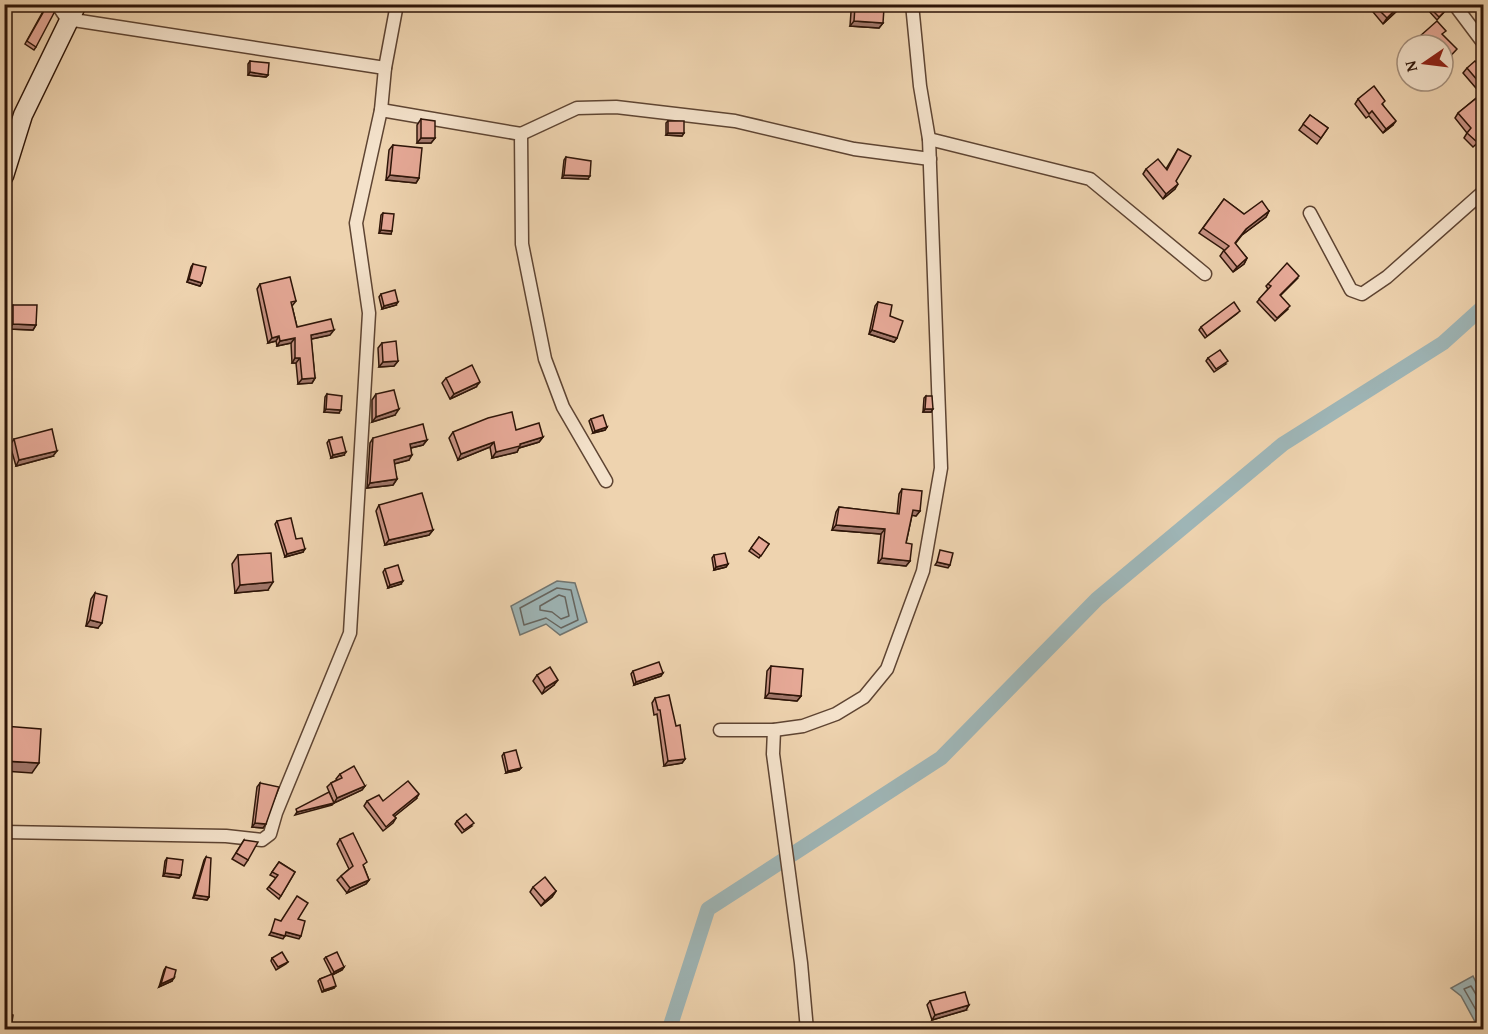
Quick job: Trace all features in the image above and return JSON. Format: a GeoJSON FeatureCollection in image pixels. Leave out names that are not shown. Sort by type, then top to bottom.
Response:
{"type":"FeatureCollection","features":[{"type":"Feature","properties":{"kind":"main road"},"geometry":{"type":"LineString","coordinates":[[4,176],[23,115],[67,9]]}},
{"type":"Feature","properties":{"kind":"street"},"geometry":{"type":"LineString","coordinates":[[4,832],[225,836],[262,840],[270,834],[276,813],[350,633],[369,314],[356,223],[381,110],[385,68],[398,4]]}},
{"type":"Feature","properties":{"kind":"street"},"geometry":{"type":"LineString","coordinates":[[720,730],[774,730],[803,726],[836,714],[864,697],[887,669],[923,571],[941,468],[929,139],[920,86],[912,4]]}},
{"type":"Feature","properties":{"kind":"street"},"geometry":{"type":"LineString","coordinates":[[1454,4],[1484,44]]}},
{"type":"Feature","properties":{"kind":"street"},"geometry":{"type":"LineString","coordinates":[[67,9],[385,68]]}},
{"type":"Feature","properties":{"kind":"street"},"geometry":{"type":"LineString","coordinates":[[381,110],[521,135],[578,108],[616,107],[735,121],[854,149],[930,159]]}},
{"type":"Feature","properties":{"kind":"street"},"geometry":{"type":"LineString","coordinates":[[521,135],[522,244],[545,359],[563,407],[606,482]]}},
{"type":"Feature","properties":{"kind":"street"},"geometry":{"type":"LineString","coordinates":[[929,139],[1090,179],[1205,274]]}},
{"type":"Feature","properties":{"kind":"street"},"geometry":{"type":"LineString","coordinates":[[1310,213],[1351,290],[1362,294],[1387,277],[1484,190]]}},
{"type":"Feature","properties":{"kind":"street"},"geometry":{"type":"LineString","coordinates":[[774,730],[773,754],[801,963],[807,1029]]}},
{"type":"Feature","properties":{"kind":"water"},"geometry":{"type":"Polygon","coordinates":[[[557,581],[575,583],[587,622],[560,635],[546,624],[520,635],[511,606],[557,581]]]}},
{"type":"Feature","properties":{"kind":"water"},"geometry":{"type":"Polygon","coordinates":[[[1473,976],[1483,997],[1483,1029],[1479,1029],[1461,996],[1451,988],[1473,976]]]}},
{"type":"Feature","properties":{"kind":"building"},"geometry":{"type":"Polygon","coordinates":[[[48,4],[53,4],[55,11],[36,47],[27,41],[48,4]]]}},
{"type":"Feature","properties":{"kind":"building"},"geometry":{"type":"Polygon","coordinates":[[[1379,4],[1401,4],[1387,18],[1376,7],[1379,4]]]}},
{"type":"Feature","properties":{"kind":"building"},"geometry":{"type":"Polygon","coordinates":[[[1431,4],[1445,4],[1448,8],[1439,17],[1429,7],[1431,4]]]}},
{"type":"Feature","properties":{"kind":"building"},"geometry":{"type":"Polygon","coordinates":[[[855,6],[884,8],[883,23],[854,21],[855,6]]]}},
{"type":"Feature","properties":{"kind":"building"},"geometry":{"type":"Polygon","coordinates":[[[1437,21],[1446,31],[1443,33],[1424,33],[1437,21]]]}},
{"type":"Feature","properties":{"kind":"building"},"geometry":{"type":"Polygon","coordinates":[[[250,61],[269,63],[268,75],[250,72],[250,61]]]}},
{"type":"Feature","properties":{"kind":"building"},"geometry":{"type":"Polygon","coordinates":[[[1475,61],[1484,70],[1484,88],[1467,68],[1475,61]]]}},
{"type":"Feature","properties":{"kind":"building"},"geometry":{"type":"Polygon","coordinates":[[[1374,86],[1385,101],[1382,104],[1396,121],[1386,129],[1372,111],[1369,114],[1358,99],[1374,86]]]}},
{"type":"Feature","properties":{"kind":"building"},"geometry":{"type":"Polygon","coordinates":[[[1484,92],[1484,136],[1477,142],[1467,133],[1471,128],[1458,113],[1484,92]]]}},
{"type":"Feature","properties":{"kind":"building"},"geometry":{"type":"Polygon","coordinates":[[[1310,115],[1328,128],[1321,138],[1303,124],[1310,115]]]}},
{"type":"Feature","properties":{"kind":"building"},"geometry":{"type":"Polygon","coordinates":[[[421,119],[435,121],[435,138],[421,138],[421,119]]]}},
{"type":"Feature","properties":{"kind":"building"},"geometry":{"type":"Polygon","coordinates":[[[668,121],[684,121],[684,133],[668,133],[668,121]]]}},
{"type":"Feature","properties":{"kind":"building"},"geometry":{"type":"Polygon","coordinates":[[[393,145],[422,148],[419,178],[390,175],[393,145]]]}},
{"type":"Feature","properties":{"kind":"building"},"geometry":{"type":"Polygon","coordinates":[[[1178,149],[1191,156],[1176,181],[1178,184],[1166,194],[1146,169],[1158,159],[1167,170],[1178,149]]]}},
{"type":"Feature","properties":{"kind":"building"},"geometry":{"type":"Polygon","coordinates":[[[566,157],[591,161],[590,176],[564,175],[566,157]]]}},
{"type":"Feature","properties":{"kind":"building"},"geometry":{"type":"Polygon","coordinates":[[[1224,199],[1244,214],[1262,201],[1269,211],[1246,229],[1235,243],[1247,258],[1237,267],[1224,251],[1229,246],[1203,228],[1224,199]]]}},
{"type":"Feature","properties":{"kind":"building"},"geometry":{"type":"Polygon","coordinates":[[[383,213],[394,214],[392,231],[381,230],[383,213]]]}},
{"type":"Feature","properties":{"kind":"building"},"geometry":{"type":"Polygon","coordinates":[[[1287,263],[1299,276],[1280,295],[1290,306],[1277,318],[1259,299],[1271,286],[1268,284],[1287,263]]]}},
{"type":"Feature","properties":{"kind":"building"},"geometry":{"type":"Polygon","coordinates":[[[193,264],[206,267],[202,283],[189,279],[193,264]]]}},
{"type":"Feature","properties":{"kind":"building"},"geometry":{"type":"Polygon","coordinates":[[[290,277],[296,301],[291,302],[297,327],[331,319],[334,330],[311,335],[315,378],[302,379],[300,358],[295,358],[295,338],[280,341],[279,336],[272,338],[260,284],[290,277]]]}},
{"type":"Feature","properties":{"kind":"building"},"geometry":{"type":"Polygon","coordinates":[[[395,290],[398,302],[384,306],[381,294],[395,290]]]}},
{"type":"Feature","properties":{"kind":"building"},"geometry":{"type":"Polygon","coordinates":[[[878,302],[892,305],[890,316],[903,321],[897,338],[872,330],[878,302]]]}},
{"type":"Feature","properties":{"kind":"building"},"geometry":{"type":"Polygon","coordinates":[[[1234,302],[1240,311],[1207,336],[1201,327],[1234,302]]]}},
{"type":"Feature","properties":{"kind":"building"},"geometry":{"type":"Polygon","coordinates":[[[13,305],[37,305],[36,325],[13,324],[13,305]]]}},
{"type":"Feature","properties":{"kind":"building"},"geometry":{"type":"Polygon","coordinates":[[[396,341],[398,361],[383,362],[382,343],[396,341]]]}},
{"type":"Feature","properties":{"kind":"building"},"geometry":{"type":"Polygon","coordinates":[[[1220,350],[1228,361],[1216,369],[1208,358],[1220,350]]]}},
{"type":"Feature","properties":{"kind":"building"},"geometry":{"type":"Polygon","coordinates":[[[472,365],[480,382],[454,394],[446,378],[472,365]]]}},
{"type":"Feature","properties":{"kind":"building"},"geometry":{"type":"Polygon","coordinates":[[[394,390],[399,409],[376,417],[376,394],[394,390]]]}},
{"type":"Feature","properties":{"kind":"building"},"geometry":{"type":"Polygon","coordinates":[[[327,394],[342,396],[341,410],[326,409],[327,394]]]}},
{"type":"Feature","properties":{"kind":"building"},"geometry":{"type":"Polygon","coordinates":[[[926,396],[932,396],[933,409],[925,409],[926,396]]]}},
{"type":"Feature","properties":{"kind":"building"},"geometry":{"type":"Polygon","coordinates":[[[512,412],[516,430],[539,423],[543,437],[496,452],[494,442],[461,454],[453,432],[488,418],[512,412]]]}},
{"type":"Feature","properties":{"kind":"building"},"geometry":{"type":"Polygon","coordinates":[[[603,415],[607,427],[595,431],[591,419],[603,415]]]}},
{"type":"Feature","properties":{"kind":"building"},"geometry":{"type":"Polygon","coordinates":[[[423,424],[427,440],[410,444],[412,455],[394,460],[397,479],[370,483],[373,438],[423,424]]]}},
{"type":"Feature","properties":{"kind":"building"},"geometry":{"type":"Polygon","coordinates":[[[52,429],[57,451],[19,460],[14,439],[52,429]]]}},
{"type":"Feature","properties":{"kind":"building"},"geometry":{"type":"Polygon","coordinates":[[[342,437],[346,452],[333,455],[329,440],[342,437]]]}},
{"type":"Feature","properties":{"kind":"building"},"geometry":{"type":"Polygon","coordinates":[[[902,489],[922,491],[920,511],[913,510],[906,543],[912,544],[910,561],[882,558],[885,529],[836,525],[839,507],[899,514],[902,489]]]}},
{"type":"Feature","properties":{"kind":"building"},"geometry":{"type":"Polygon","coordinates":[[[422,493],[433,530],[389,540],[379,505],[422,493]]]}},
{"type":"Feature","properties":{"kind":"building"},"geometry":{"type":"Polygon","coordinates":[[[291,518],[296,539],[302,538],[305,549],[287,554],[277,521],[291,518]]]}},
{"type":"Feature","properties":{"kind":"building"},"geometry":{"type":"Polygon","coordinates":[[[759,537],[769,544],[761,556],[751,548],[759,537]]]}},
{"type":"Feature","properties":{"kind":"building"},"geometry":{"type":"Polygon","coordinates":[[[940,550],[953,553],[950,565],[937,562],[940,550]]]}},
{"type":"Feature","properties":{"kind":"building"},"geometry":{"type":"Polygon","coordinates":[[[271,553],[273,582],[240,585],[238,555],[271,553]]]}},
{"type":"Feature","properties":{"kind":"building"},"geometry":{"type":"Polygon","coordinates":[[[725,553],[728,564],[716,567],[714,555],[725,553]]]}},
{"type":"Feature","properties":{"kind":"building"},"geometry":{"type":"Polygon","coordinates":[[[398,565],[403,581],[390,585],[385,569],[398,565]]]}},
{"type":"Feature","properties":{"kind":"building"},"geometry":{"type":"Polygon","coordinates":[[[95,593],[107,596],[102,623],[90,620],[95,593]]]}},
{"type":"Feature","properties":{"kind":"building"},"geometry":{"type":"Polygon","coordinates":[[[659,662],[663,673],[636,682],[633,671],[659,662]]]}},
{"type":"Feature","properties":{"kind":"building"},"geometry":{"type":"Polygon","coordinates":[[[771,666],[803,669],[801,696],[769,693],[771,666]]]}},
{"type":"Feature","properties":{"kind":"building"},"geometry":{"type":"Polygon","coordinates":[[[550,667],[558,680],[545,688],[537,675],[550,667]]]}},
{"type":"Feature","properties":{"kind":"building"},"geometry":{"type":"Polygon","coordinates":[[[669,695],[676,726],[680,725],[685,759],[668,761],[660,710],[658,710],[655,698],[669,695]]]}},
{"type":"Feature","properties":{"kind":"building"},"geometry":{"type":"Polygon","coordinates":[[[4,726],[41,729],[39,763],[4,761],[4,726]]]}},
{"type":"Feature","properties":{"kind":"building"},"geometry":{"type":"Polygon","coordinates":[[[516,750],[521,768],[508,771],[504,753],[516,750]]]}},
{"type":"Feature","properties":{"kind":"building"},"geometry":{"type":"Polygon","coordinates":[[[354,766],[365,786],[337,798],[331,783],[342,778],[340,774],[354,766]]]}},
{"type":"Feature","properties":{"kind":"building"},"geometry":{"type":"Polygon","coordinates":[[[408,781],[419,794],[393,815],[396,818],[386,827],[367,801],[379,795],[383,801],[408,781]]]}},
{"type":"Feature","properties":{"kind":"building"},"geometry":{"type":"Polygon","coordinates":[[[260,783],[279,787],[266,824],[255,823],[260,783]]]}},
{"type":"Feature","properties":{"kind":"building"},"geometry":{"type":"Polygon","coordinates":[[[329,792],[334,803],[297,812],[296,809],[329,792]]]}},
{"type":"Feature","properties":{"kind":"building"},"geometry":{"type":"Polygon","coordinates":[[[466,814],[474,823],[464,830],[457,821],[466,814]]]}},
{"type":"Feature","properties":{"kind":"building"},"geometry":{"type":"Polygon","coordinates":[[[353,833],[367,862],[363,865],[369,880],[350,888],[341,876],[353,866],[340,839],[353,833]]]}},
{"type":"Feature","properties":{"kind":"building"},"geometry":{"type":"Polygon","coordinates":[[[244,840],[258,842],[248,860],[236,853],[244,840]]]}},
{"type":"Feature","properties":{"kind":"building"},"geometry":{"type":"Polygon","coordinates":[[[206,857],[211,858],[209,897],[195,895],[206,857]]]}},
{"type":"Feature","properties":{"kind":"building"},"geometry":{"type":"Polygon","coordinates":[[[167,858],[183,860],[181,875],[165,873],[167,858]]]}},
{"type":"Feature","properties":{"kind":"building"},"geometry":{"type":"Polygon","coordinates":[[[279,862],[295,872],[281,896],[269,887],[278,875],[272,872],[279,862]]]}},
{"type":"Feature","properties":{"kind":"building"},"geometry":{"type":"Polygon","coordinates":[[[545,877],[556,891],[545,901],[533,887],[545,877]]]}},
{"type":"Feature","properties":{"kind":"building"},"geometry":{"type":"Polygon","coordinates":[[[297,896],[308,903],[298,919],[305,921],[301,936],[286,932],[285,936],[271,932],[275,919],[281,921],[297,896]]]}},
{"type":"Feature","properties":{"kind":"building"},"geometry":{"type":"Polygon","coordinates":[[[282,952],[288,962],[278,967],[272,958],[282,952]]]}},
{"type":"Feature","properties":{"kind":"building"},"geometry":{"type":"Polygon","coordinates":[[[337,952],[344,967],[334,972],[326,957],[337,952]]]}},
{"type":"Feature","properties":{"kind":"building"},"geometry":{"type":"Polygon","coordinates":[[[166,967],[176,970],[174,978],[161,984],[166,967]]]}},
{"type":"Feature","properties":{"kind":"building"},"geometry":{"type":"Polygon","coordinates":[[[332,974],[336,986],[324,990],[320,979],[332,974]]]}},
{"type":"Feature","properties":{"kind":"building"},"geometry":{"type":"Polygon","coordinates":[[[965,992],[969,1005],[935,1015],[930,1001],[965,992]]]}},
{"type":"Feature","properties":{"kind":"building"},"geometry":{"type":"Polygon","coordinates":[[[4,1013],[13,1015],[11,1029],[4,1029],[4,1013]]]}},
{"type":"Feature","properties":{"kind":"waterway"},"geometry":{"type":"LineString","coordinates":[[669,1030],[708,909],[941,758],[1097,599],[1283,444],[1443,343],[1484,306]]}}]}
